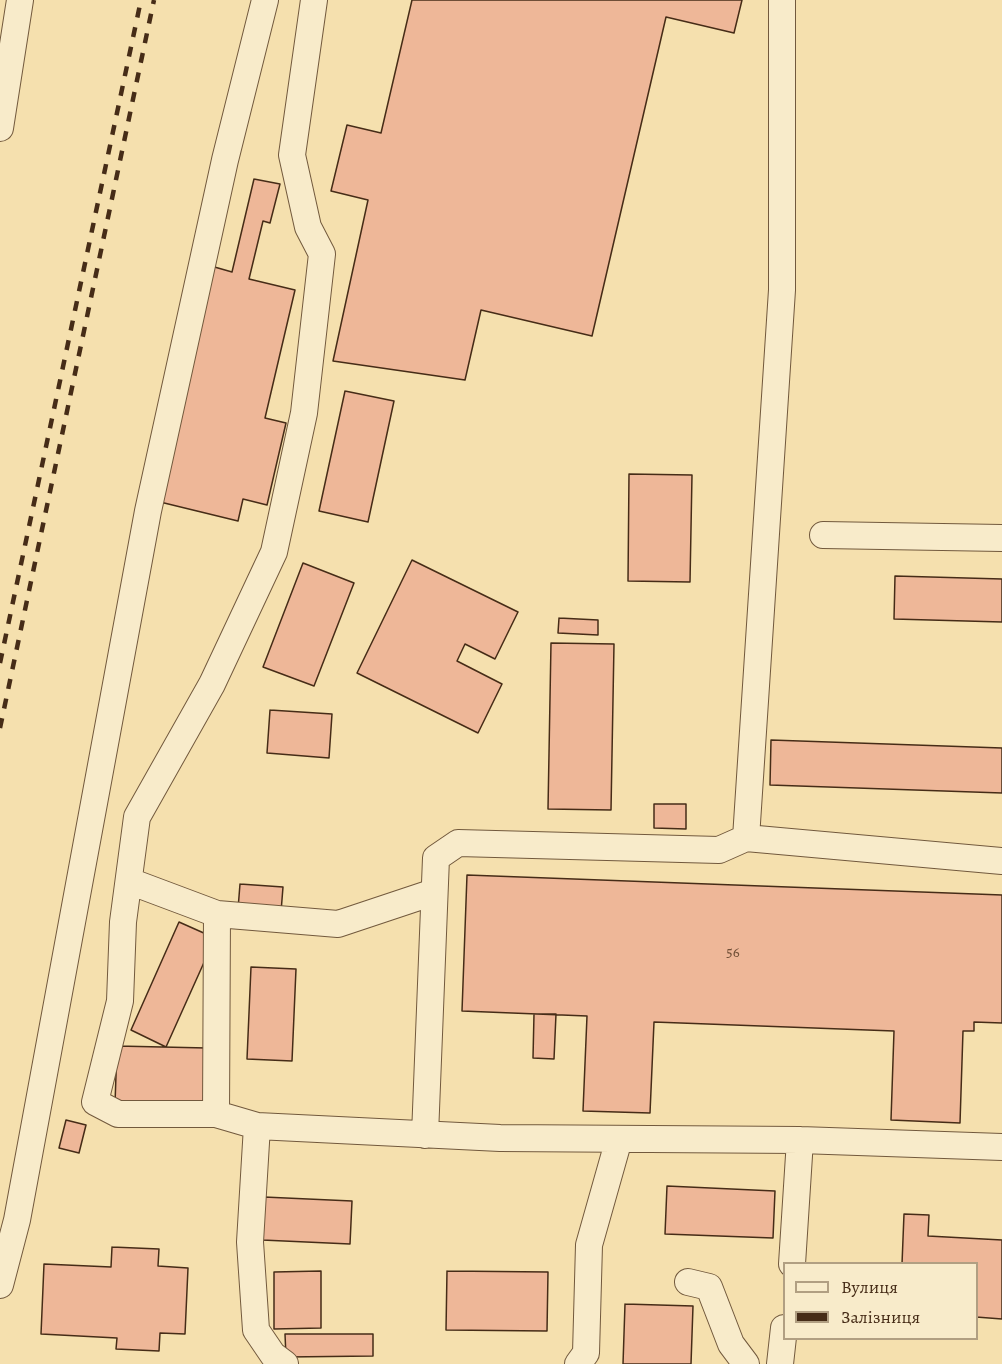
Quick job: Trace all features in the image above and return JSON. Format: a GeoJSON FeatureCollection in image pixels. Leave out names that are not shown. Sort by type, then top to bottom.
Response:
{"type":"FeatureCollection","features":[{"type":"Feature","properties":{"kind":"lane"},"geometry":{"type":"LineString","coordinates":[[0,128],[3,88],[20,0]]}},
{"type":"Feature","properties":{"kind":"lane"},"geometry":{"type":"LineString","coordinates":[[0,1285],[17,1220],[148,511],[225,160],[265,0]]}},
{"type":"Feature","properties":{"kind":"lane"},"geometry":{"type":"LineString","coordinates":[[314,0],[292,155],[308,226],[322,254],[304,413],[273,552],[212,684],[137,817],[123,922],[120,1001],[95,1102],[118,1114],[216,1114],[257,1126],[425,1135],[500,1138],[800,1140],[1002,1147]]}},
{"type":"Feature","properties":{"kind":"lane"},"geometry":{"type":"LineString","coordinates":[[746,838],[782,290],[782,0]]}},
{"type":"Feature","properties":{"kind":"lane"},"geometry":{"type":"LineString","coordinates":[[823,535],[1002,538]]}},
{"type":"Feature","properties":{"kind":"lane"},"geometry":{"type":"LineString","coordinates":[[425,1135],[436,858],[458,843],[719,850],[746,838],[1002,861]]}},
{"type":"Feature","properties":{"kind":"lane"},"geometry":{"type":"LineString","coordinates":[[129,881],[218,914],[338,924],[434,892]]}},
{"type":"Feature","properties":{"kind":"lane"},"geometry":{"type":"LineString","coordinates":[[216,1114],[218,914]]}},
{"type":"Feature","properties":{"kind":"lane"},"geometry":{"type":"LineString","coordinates":[[257,1126],[250,1242],[256,1330],[273,1355],[285,1364]]}},
{"type":"Feature","properties":{"kind":"lane"},"geometry":{"type":"LineString","coordinates":[[578,1364],[586,1353],[589,1245],[619,1139]]}},
{"type":"Feature","properties":{"kind":"lane"},"geometry":{"type":"LineString","coordinates":[[792,1262],[800,1140]]}},
{"type":"Feature","properties":{"kind":"lane"},"geometry":{"type":"LineString","coordinates":[[688,1282],[709,1287],[731,1344],[746,1364]]}},
{"type":"Feature","properties":{"kind":"lane"},"geometry":{"type":"LineString","coordinates":[[780,1364],[783,1337]]}},
{"type":"Feature","properties":{"kind":"building"},"geometry":{"type":"Polygon","coordinates":[[[412,0],[742,0],[734,33],[666,17],[592,336],[481,310],[465,380],[333,361],[368,200],[331,191],[347,125],[381,133],[412,0]]]}},
{"type":"Feature","properties":{"kind":"building"},"geometry":{"type":"Polygon","coordinates":[[[254,179],[280,184],[270,223],[263,221],[249,279],[295,290],[265,418],[286,423],[267,505],[243,499],[238,521],[156,501],[211,266],[232,272],[254,179]]]}},
{"type":"Feature","properties":{"kind":"building"},"geometry":{"type":"Polygon","coordinates":[[[345,391],[394,401],[368,522],[319,511],[345,391]]]}},
{"type":"Feature","properties":{"kind":"building"},"geometry":{"type":"Polygon","coordinates":[[[629,474],[692,475],[690,582],[628,581],[629,474]]]}},
{"type":"Feature","properties":{"kind":"building"},"geometry":{"type":"Polygon","coordinates":[[[412,560],[518,612],[495,659],[465,644],[457,661],[502,684],[478,733],[357,673],[412,560]]]}},
{"type":"Feature","properties":{"kind":"building"},"geometry":{"type":"Polygon","coordinates":[[[303,563],[354,583],[314,686],[263,667],[303,563]]]}},
{"type":"Feature","properties":{"kind":"building"},"geometry":{"type":"Polygon","coordinates":[[[895,576],[1002,579],[1002,622],[894,619],[895,576]]]}},
{"type":"Feature","properties":{"kind":"building"},"geometry":{"type":"Polygon","coordinates":[[[559,618],[598,620],[598,635],[558,633],[559,618]]]}},
{"type":"Feature","properties":{"kind":"building"},"geometry":{"type":"Polygon","coordinates":[[[551,643],[614,644],[611,810],[548,809],[551,643]]]}},
{"type":"Feature","properties":{"kind":"building"},"geometry":{"type":"Polygon","coordinates":[[[270,710],[332,714],[329,758],[267,753],[270,710]]]}},
{"type":"Feature","properties":{"kind":"building"},"geometry":{"type":"Polygon","coordinates":[[[771,740],[1002,748],[1002,793],[770,785],[771,740]]]}},
{"type":"Feature","properties":{"kind":"building"},"geometry":{"type":"Polygon","coordinates":[[[654,804],[686,804],[686,829],[654,828],[654,804]]]}},
{"type":"Feature","properties":{"kind":"building"},"geometry":{"type":"Polygon","coordinates":[[[467,875],[1002,895],[1002,1023],[974,1022],[974,1031],[963,1031],[960,1123],[891,1120],[894,1031],[654,1022],[650,1113],[583,1111],[587,1016],[462,1011],[467,875]]]}},
{"type":"Feature","properties":{"kind":"building"},"geometry":{"type":"Polygon","coordinates":[[[240,884],[283,887],[281,912],[238,909],[240,884]]]}},
{"type":"Feature","properties":{"kind":"building"},"geometry":{"type":"Polygon","coordinates":[[[179,922],[215,938],[166,1047],[131,1030],[179,922]]]}},
{"type":"Feature","properties":{"kind":"building"},"geometry":{"type":"Polygon","coordinates":[[[251,967],[296,969],[292,1061],[247,1059],[251,967]]]}},
{"type":"Feature","properties":{"kind":"building"},"geometry":{"type":"Polygon","coordinates":[[[534,1014],[556,1014],[554,1059],[533,1058],[534,1014]]]}},
{"type":"Feature","properties":{"kind":"building"},"geometry":{"type":"Polygon","coordinates":[[[117,1046],[207,1048],[205,1106],[115,1104],[117,1046]]]}},
{"type":"Feature","properties":{"kind":"building"},"geometry":{"type":"Polygon","coordinates":[[[66,1120],[86,1125],[79,1153],[59,1148],[66,1120]]]}},
{"type":"Feature","properties":{"kind":"building"},"geometry":{"type":"Polygon","coordinates":[[[667,1186],[775,1191],[773,1238],[665,1234],[667,1186]]]}},
{"type":"Feature","properties":{"kind":"building"},"geometry":{"type":"Polygon","coordinates":[[[264,1197],[352,1201],[350,1244],[262,1240],[264,1197]]]}},
{"type":"Feature","properties":{"kind":"building"},"geometry":{"type":"Polygon","coordinates":[[[904,1214],[929,1215],[928,1236],[1002,1240],[1002,1319],[978,1317],[978,1262],[902,1262],[904,1214]]]}},
{"type":"Feature","properties":{"kind":"building"},"geometry":{"type":"Polygon","coordinates":[[[112,1247],[159,1249],[158,1266],[188,1268],[185,1334],[160,1333],[159,1351],[116,1349],[117,1338],[41,1334],[44,1264],[111,1267],[112,1247]]]}},
{"type":"Feature","properties":{"kind":"building"},"geometry":{"type":"Polygon","coordinates":[[[321,1271],[321,1328],[274,1329],[274,1272],[321,1271]]]}},
{"type":"Feature","properties":{"kind":"building"},"geometry":{"type":"Polygon","coordinates":[[[447,1271],[548,1272],[547,1331],[446,1330],[447,1271]]]}},
{"type":"Feature","properties":{"kind":"building"},"geometry":{"type":"Polygon","coordinates":[[[625,1304],[693,1306],[691,1364],[623,1364],[625,1304]]]}},
{"type":"Feature","properties":{"kind":"building"},"geometry":{"type":"Polygon","coordinates":[[[285,1334],[373,1334],[373,1356],[286,1357],[285,1334]]]}},
{"type":"Feature","properties":{"kind":"railway"},"geometry":{"type":"LineString","coordinates":[[0,663],[141,0]]}},
{"type":"Feature","properties":{"kind":"railway"},"geometry":{"type":"LineString","coordinates":[[0,728],[154,0]]}}]}
